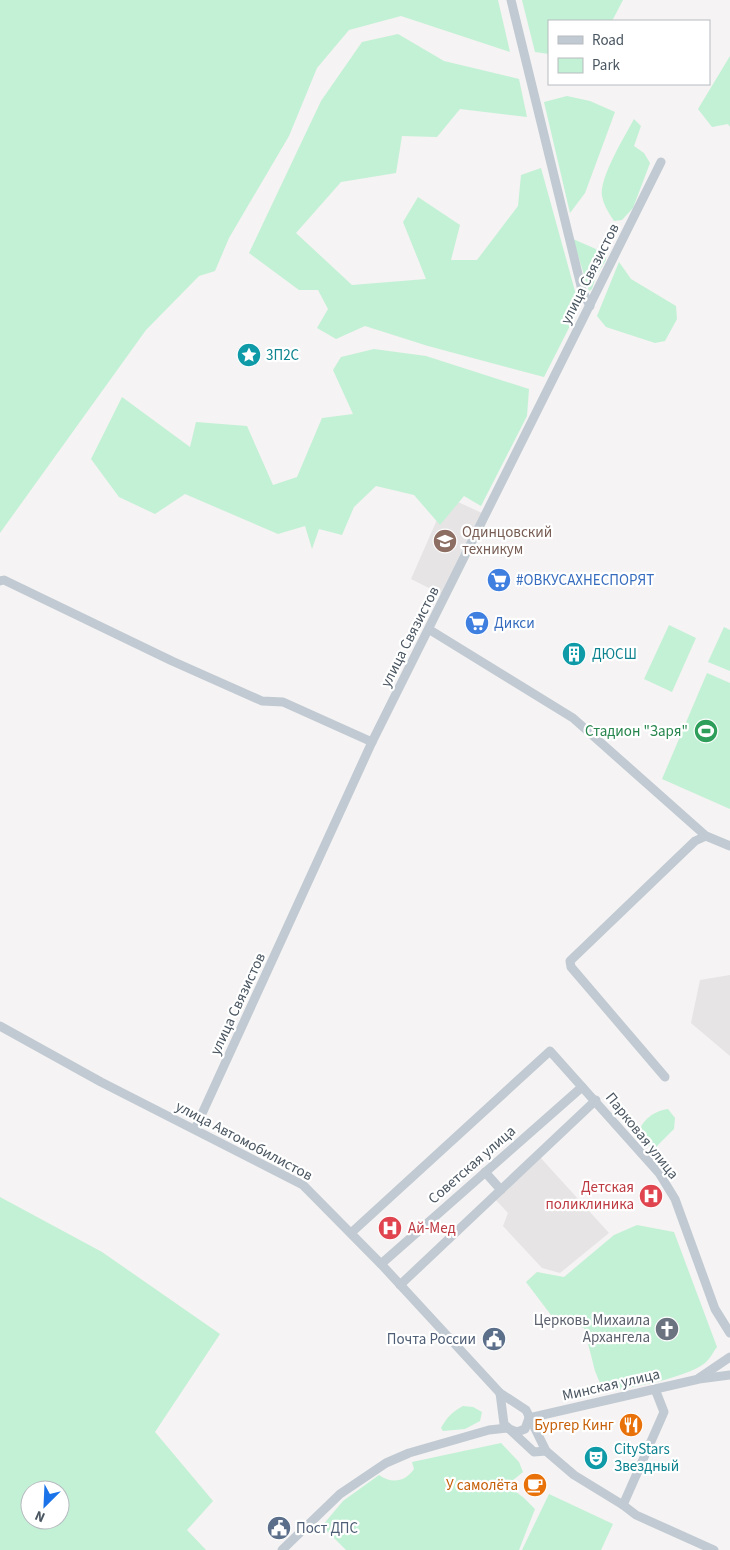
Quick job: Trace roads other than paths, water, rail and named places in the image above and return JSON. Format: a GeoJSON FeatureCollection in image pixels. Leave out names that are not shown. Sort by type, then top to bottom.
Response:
{"type":"FeatureCollection","features":[{"type":"Feature","properties":{"kind":"street"},"geometry":{"type":"LineString","coordinates":[[511,0],[582,290],[590,306]]}},
{"type":"Feature","properties":{"kind":"street","name":"улица Связистов"},"geometry":{"type":"LineString","coordinates":[[196,1129],[372,742],[430,630],[547,388],[661,162]]}},
{"type":"Feature","properties":{"kind":"street"},"geometry":{"type":"LineString","coordinates":[[0,581],[4,580],[262,701],[282,702],[372,742]]}},
{"type":"Feature","properties":{"kind":"street"},"geometry":{"type":"LineString","coordinates":[[430,630],[574,718],[706,836],[730,846]]}},
{"type":"Feature","properties":{"kind":"street"},"geometry":{"type":"LineString","coordinates":[[665,1078],[571,967],[570,961],[695,841],[706,836]]}},
{"type":"Feature","properties":{"kind":"street","name":"улица Автомобилистов"},"geometry":{"type":"LineString","coordinates":[[0,1026],[101,1082],[303,1185],[381,1264],[500,1393],[519,1406]]}},
{"type":"Feature","properties":{"kind":"street","name":"Парковая улица"},"geometry":{"type":"LineString","coordinates":[[351,1234],[550,1051],[596,1100],[659,1173],[675,1198],[708,1291],[730,1333]]}},
{"type":"Feature","properties":{"kind":"street","name":"Советская улица"},"geometry":{"type":"LineString","coordinates":[[381,1264],[582,1086]]}},
{"type":"Feature","properties":{"kind":"street"},"geometry":{"type":"LineString","coordinates":[[400,1285],[596,1100]]}},
{"type":"Feature","properties":{"kind":"street"},"geometry":{"type":"LineString","coordinates":[[485,1172],[501,1190]]}},
{"type":"Feature","properties":{"kind":"street"},"geometry":{"type":"LineString","coordinates":[[730,1357],[730,1365]]}},
{"type":"Feature","properties":{"kind":"street","name":"Минская улица"},"geometry":{"type":"LineString","coordinates":[[699,1378],[730,1357]]}},
{"type":"Feature","properties":{"kind":"street","name":"Минская улица"},"geometry":{"type":"LineString","coordinates":[[529,1418],[699,1378],[730,1375]]}},
{"type":"Feature","properties":{"kind":"street"},"geometry":{"type":"LineString","coordinates":[[623,1505],[664,1412],[655,1389]]}},
{"type":"Feature","properties":{"kind":"street"},"geometry":{"type":"LineString","coordinates":[[500,1393],[506,1425],[534,1452],[546,1451]]}},
{"type":"Feature","properties":{"kind":"street"},"geometry":{"type":"LineString","coordinates":[[529,1418],[524,1429],[517,1432],[506,1425],[504,1413],[509,1408],[519,1406],[526,1410],[546,1451],[574,1475],[636,1515],[714,1550]]}},
{"type":"Feature","properties":{"kind":"street"},"geometry":{"type":"LineString","coordinates":[[282,1550],[340,1494],[377,1468],[409,1454],[506,1425]]}},
{"type":"Feature","properties":{"kind":"place","name":"3П2С"},"geometry":{"type":"Point","coordinates":[249,355]}},
{"type":"Feature","properties":{"kind":"place","name":"Одинцовский техникум"},"geometry":{"type":"Point","coordinates":[445,541]}},
{"type":"Feature","properties":{"kind":"place","name":"#ОВКУСАХНЕСПОРЯТ"},"geometry":{"type":"Point","coordinates":[499,580]}},
{"type":"Feature","properties":{"kind":"place","name":"Дикси"},"geometry":{"type":"Point","coordinates":[477,623]}},
{"type":"Feature","properties":{"kind":"place","name":"ДЮСШ"},"geometry":{"type":"Point","coordinates":[574,654]}},
{"type":"Feature","properties":{"kind":"place","name":"Стадион \"Заря\""},"geometry":{"type":"Point","coordinates":[706,731]}},
{"type":"Feature","properties":{"kind":"place","name":"Детская поликлиника"},"geometry":{"type":"Point","coordinates":[651,1196]}},
{"type":"Feature","properties":{"kind":"place","name":"Ай-Мед"},"geometry":{"type":"Point","coordinates":[390,1228]}},
{"type":"Feature","properties":{"kind":"place","name":"Церковь Михаила Архангела"},"geometry":{"type":"Point","coordinates":[667,1329]}},
{"type":"Feature","properties":{"kind":"place","name":"Почта России"},"geometry":{"type":"Point","coordinates":[494,1339]}},
{"type":"Feature","properties":{"kind":"place","name":"Бургер Кинг"},"geometry":{"type":"Point","coordinates":[631,1425]}},
{"type":"Feature","properties":{"kind":"place","name":"CityStars Звездный"},"geometry":{"type":"Point","coordinates":[596,1458]}},
{"type":"Feature","properties":{"kind":"place","name":"У самолёта"},"geometry":{"type":"Point","coordinates":[535,1485]}},
{"type":"Feature","properties":{"kind":"place","name":"Пост ДПС"},"geometry":{"type":"Point","coordinates":[279,1528]}}]}
